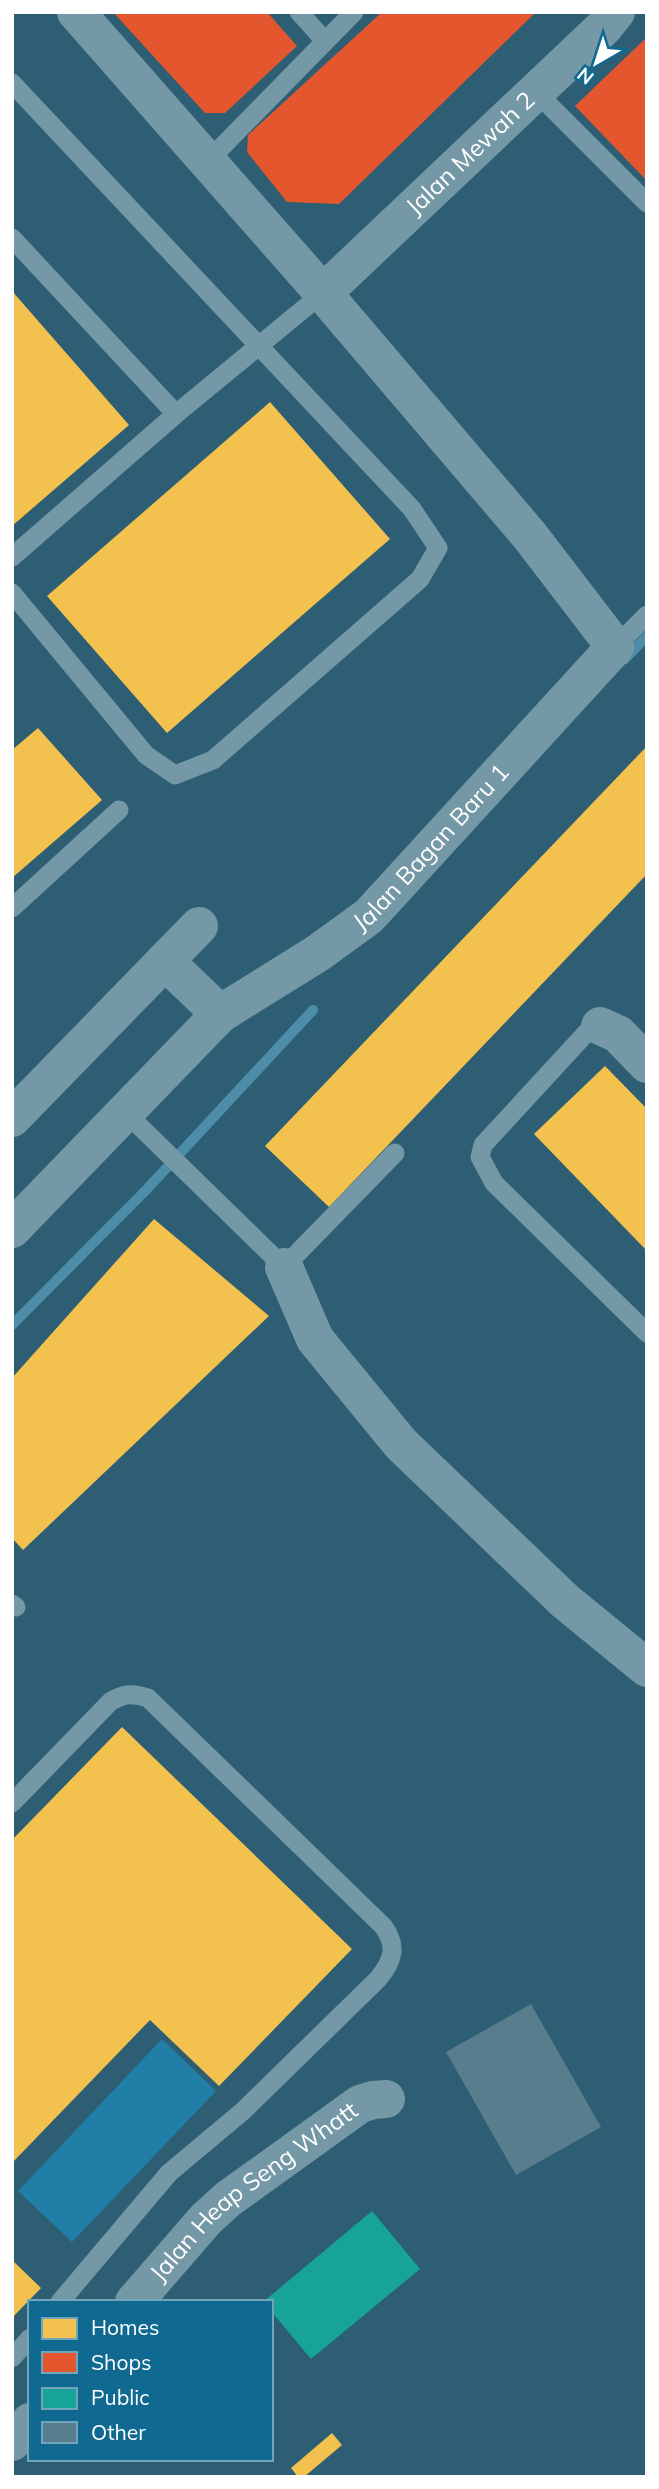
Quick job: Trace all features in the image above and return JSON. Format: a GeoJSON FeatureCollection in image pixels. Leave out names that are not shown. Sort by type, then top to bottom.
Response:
{"type":"FeatureCollection","features":[{"type":"Feature","properties":{"kind":"street"},"geometry":{"type":"LineString","coordinates":[[76,12],[323,293],[530,536],[580,605],[615,647]]}},
{"type":"Feature","properties":{"kind":"street","name":"Jalan Mewah 2"},"geometry":{"type":"LineString","coordinates":[[323,293],[604,27],[616,12]]}},
{"type":"Feature","properties":{"kind":"street","name":"Jalan Bagan Baru 1"},"geometry":{"type":"LineString","coordinates":[[12,1229],[220,1014],[318,953],[369,916],[615,647]]}},
{"type":"Feature","properties":{"kind":"street"},"geometry":{"type":"LineString","coordinates":[[12,1118],[199,926]]}},
{"type":"Feature","properties":{"kind":"street"},"geometry":{"type":"LineString","coordinates":[[164,961],[220,1014]]}},
{"type":"Feature","properties":{"kind":"street"},"geometry":{"type":"LineString","coordinates":[[600,1026],[618,1034],[647,1064]]}},
{"type":"Feature","properties":{"kind":"street"},"geometry":{"type":"LineString","coordinates":[[284,1267],[315,1339],[401,1444],[565,1601],[647,1668]]}},
{"type":"Feature","properties":{"kind":"street","name":"Jalan Heap Seng Whatt"},"geometry":{"type":"LineString","coordinates":[[136,2300],[206,2219],[228,2199],[360,2104],[373,2099],[386,2099]]}},
{"type":"Feature","properties":{"kind":"street"},"geometry":{"type":"LineString","coordinates":[[12,2442],[28,2424]]}},
{"type":"Feature","properties":{"kind":"lane"},"geometry":{"type":"LineString","coordinates":[[299,12],[325,41]]}},
{"type":"Feature","properties":{"kind":"lane"},"geometry":{"type":"LineString","coordinates":[[208,161],[354,12]]}},
{"type":"Feature","properties":{"kind":"lane"},"geometry":{"type":"LineString","coordinates":[[12,83],[412,509],[438,548],[420,579],[213,760],[174,775],[146,755],[12,593]]}},
{"type":"Feature","properties":{"kind":"lane"},"geometry":{"type":"LineString","coordinates":[[536,92],[647,203]]}},
{"type":"Feature","properties":{"kind":"lane"},"geometry":{"type":"LineString","coordinates":[[12,239],[176,414]]}},
{"type":"Feature","properties":{"kind":"lane"},"geometry":{"type":"LineString","coordinates":[[12,557],[176,414],[323,293]]}},
{"type":"Feature","properties":{"kind":"lane"},"geometry":{"type":"LineString","coordinates":[[615,647],[647,615]]}},
{"type":"Feature","properties":{"kind":"lane"},"geometry":{"type":"LineString","coordinates":[[12,908],[119,810]]}},
{"type":"Feature","properties":{"kind":"lane"},"geometry":{"type":"LineString","coordinates":[[600,1026],[588,1031],[500,1126],[483,1146],[480,1157],[494,1183],[647,1333]]}},
{"type":"Feature","properties":{"kind":"lane"},"geometry":{"type":"LineString","coordinates":[[125,1112],[284,1267],[395,1153]]}},
{"type":"Feature","properties":{"kind":"lane"},"geometry":{"type":"LineString","coordinates":[[12,1804],[110,1702],[122,1695],[135,1694],[148,1698],[373,1916],[392,1938],[391,1955],[386,1969],[378,1979],[243,2111],[169,2173],[62,2300]]}},
{"type":"Feature","properties":{"kind":"lane"},"geometry":{"type":"LineString","coordinates":[[12,2358],[28,2339]]}},
{"type":"Feature","properties":{"kind":"shaded area"},"geometry":{"type":"Polygon","coordinates":[[[162,2039],[216,2091],[72,2242],[18,2191],[162,2039]]]}},
{"type":"Feature","properties":{"kind":"building: Homes"},"geometry":{"type":"Polygon","coordinates":[[[12,291],[129,425],[12,526],[12,291]]]}},
{"type":"Feature","properties":{"kind":"building: Homes"},"geometry":{"type":"Polygon","coordinates":[[[270,402],[390,539],[167,733],[47,596],[270,402]]]}},
{"type":"Feature","properties":{"kind":"building: Homes"},"geometry":{"type":"Polygon","coordinates":[[[38,728],[102,800],[12,878],[12,750],[38,728]]]}},
{"type":"Feature","properties":{"kind":"building: Homes"},"geometry":{"type":"Polygon","coordinates":[[[647,746],[647,874],[329,1207],[265,1146],[647,746]]]}},
{"type":"Feature","properties":{"kind":"building: Homes"},"geometry":{"type":"Polygon","coordinates":[[[605,1066],[647,1109],[647,1251],[534,1134],[605,1066]]]}},
{"type":"Feature","properties":{"kind":"building: Homes"},"geometry":{"type":"Polygon","coordinates":[[[154,1219],[269,1316],[23,1550],[12,1538],[12,1378],[154,1219]]]}},
{"type":"Feature","properties":{"kind":"building: Homes"},"geometry":{"type":"Polygon","coordinates":[[[122,1727],[352,1949],[219,2086],[150,2020],[12,2163],[12,1840],[122,1727]]]}},
{"type":"Feature","properties":{"kind":"building: Homes"},"geometry":{"type":"Polygon","coordinates":[[[12,2260],[41,2288],[12,2318],[12,2260]]]}},
{"type":"Feature","properties":{"kind":"building: Homes"},"geometry":{"type":"Polygon","coordinates":[[[332,2433],[342,2445],[304,2477],[298,2477],[291,2468],[332,2433]]]}},
{"type":"Feature","properties":{"kind":"building: Shops"},"geometry":{"type":"Polygon","coordinates":[[[113,12],[267,12],[297,46],[225,113],[205,113],[113,12]]]}},
{"type":"Feature","properties":{"kind":"building: Shops"},"geometry":{"type":"Polygon","coordinates":[[[382,12],[536,12],[339,204],[287,202],[247,152],[248,135],[382,12]]]}},
{"type":"Feature","properties":{"kind":"building: Shops"},"geometry":{"type":"Polygon","coordinates":[[[647,37],[647,181],[575,106],[647,37]]]}},
{"type":"Feature","properties":{"kind":"building: Public"},"geometry":{"type":"Polygon","coordinates":[[[372,2211],[420,2269],[311,2359],[273,2313],[273,2300],[265,2300],[372,2211]]]}},
{"type":"Feature","properties":{"kind":"building: Other"},"geometry":{"type":"Polygon","coordinates":[[[531,2004],[601,2127],[516,2175],[446,2052],[531,2004]]]}},
{"type":"Feature","properties":{"kind":"waterway"},"geometry":{"type":"LineString","coordinates":[[625,659],[647,636]]}},
{"type":"Feature","properties":{"kind":"waterway"},"geometry":{"type":"LineString","coordinates":[[12,1325],[147,1189],[313,1010]]}}]}
